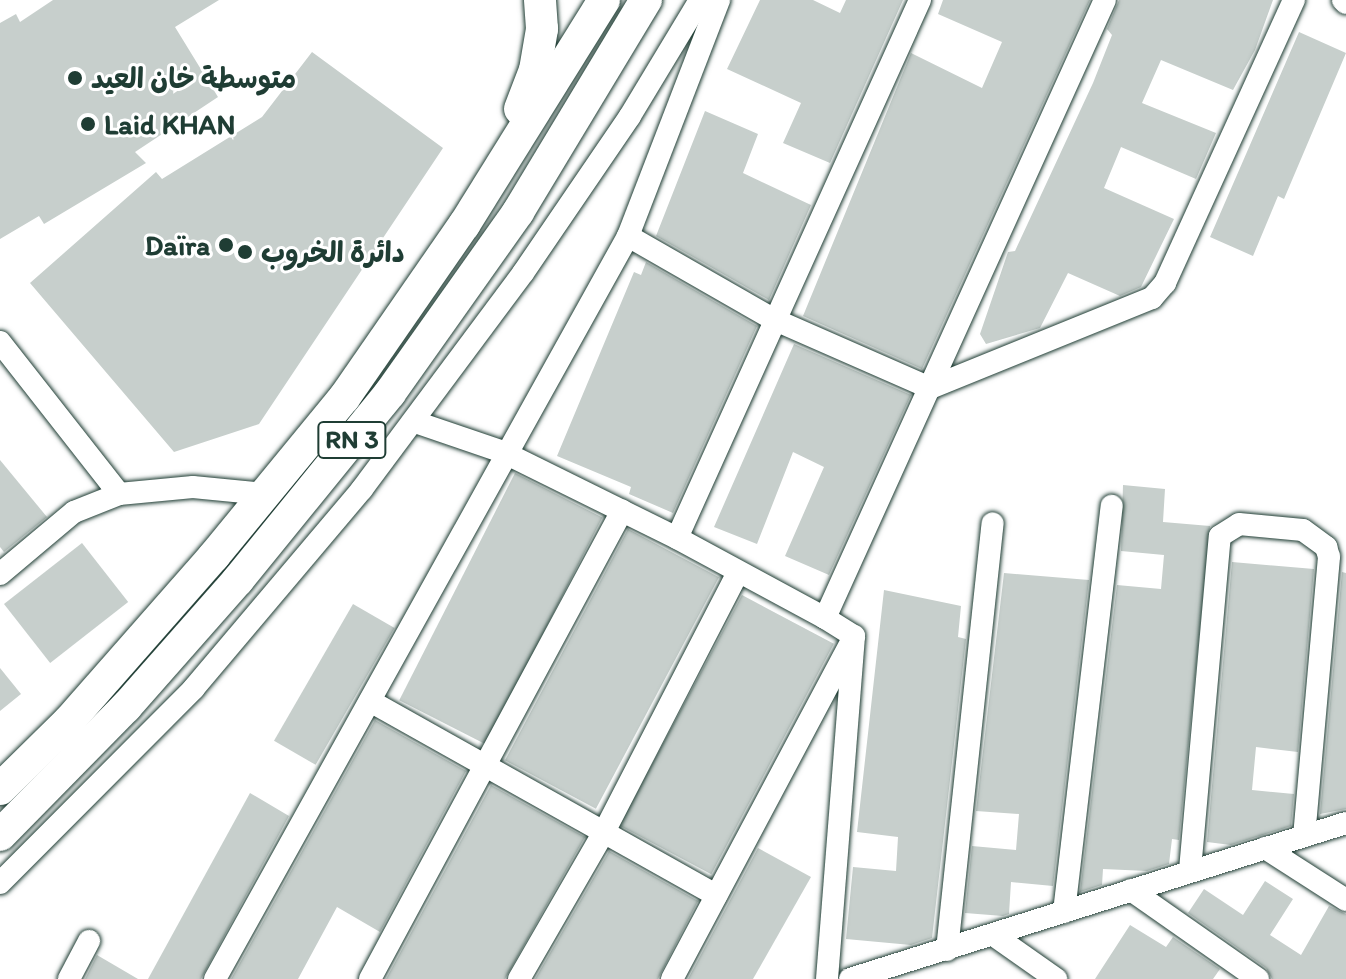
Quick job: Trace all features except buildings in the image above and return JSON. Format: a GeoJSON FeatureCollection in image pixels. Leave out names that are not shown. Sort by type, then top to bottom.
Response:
{"type":"FeatureCollection","features":[{"type":"Feature","properties":{"kind":"highway"},"geometry":{"type":"LineString","coordinates":[[494,177],[535,70],[542,29],[540,0]]}},
{"type":"Feature","properties":{"kind":"highway","name":"RN 3"},"geometry":{"type":"LineString","coordinates":[[0,789],[69,721],[344,398],[494,177],[604,0]]}},
{"type":"Feature","properties":{"kind":"highway","name":"RN 3"},"geometry":{"type":"LineString","coordinates":[[0,835],[126,707],[238,580],[390,393],[518,212],[646,0]]}},
{"type":"Feature","properties":{"kind":"street"},"geometry":{"type":"LineString","coordinates":[[0,883],[194,688],[273,600],[415,422],[630,116],[700,0]]}},
{"type":"Feature","properties":{"kind":"street"},"geometry":{"type":"LineString","coordinates":[[215,979],[370,701],[503,452],[628,236],[719,0]]}},
{"type":"Feature","properties":{"kind":"street"},"geometry":{"type":"LineString","coordinates":[[677,538],[773,319],[920,0]]}},
{"type":"Feature","properties":{"kind":"street"},"geometry":{"type":"LineString","coordinates":[[825,618],[1105,0]]}},
{"type":"Feature","properties":{"kind":"street"},"geometry":{"type":"LineString","coordinates":[[628,236],[773,319],[930,388],[1152,298],[1165,283],[1294,0]]}},
{"type":"Feature","properties":{"kind":"street"},"geometry":{"type":"LineString","coordinates":[[0,342],[119,494]]}},
{"type":"Feature","properties":{"kind":"street"},"geometry":{"type":"LineString","coordinates":[[415,422],[503,452],[677,538],[854,636]]}},
{"type":"Feature","properties":{"kind":"street"},"geometry":{"type":"LineString","coordinates":[[3,566],[74,512],[119,494],[193,487],[265,494]]}},
{"type":"Feature","properties":{"kind":"street"},"geometry":{"type":"LineString","coordinates":[[1064,912],[1112,506]]}},
{"type":"Feature","properties":{"kind":"street"},"geometry":{"type":"LineString","coordinates":[[370,979],[622,511]]}},
{"type":"Feature","properties":{"kind":"street"},"geometry":{"type":"LineString","coordinates":[[947,950],[993,523]]}},
{"type":"Feature","properties":{"kind":"street"},"geometry":{"type":"LineString","coordinates":[[1190,870],[1220,536],[1239,524],[1303,530],[1326,547],[1329,557],[1304,836]]}},
{"type":"Feature","properties":{"kind":"street"},"geometry":{"type":"LineString","coordinates":[[519,979],[604,832],[738,572]]}},
{"type":"Feature","properties":{"kind":"street"},"geometry":{"type":"LineString","coordinates":[[672,979],[854,636]]}},
{"type":"Feature","properties":{"kind":"street"},"geometry":{"type":"LineString","coordinates":[[827,979],[854,636]]}},
{"type":"Feature","properties":{"kind":"street"},"geometry":{"type":"LineString","coordinates":[[370,701],[716,895]]}},
{"type":"Feature","properties":{"kind":"street"},"geometry":{"type":"LineString","coordinates":[[850,979],[995,936],[1190,870],[1346,823]]}},
{"type":"Feature","properties":{"kind":"street"},"geometry":{"type":"LineString","coordinates":[[1265,848],[1346,900]]}},
{"type":"Feature","properties":{"kind":"street"},"geometry":{"type":"LineString","coordinates":[[1131,890],[1258,979]]}},
{"type":"Feature","properties":{"kind":"street"},"geometry":{"type":"LineString","coordinates":[[995,936],[1056,979]]}},
{"type":"Feature","properties":{"kind":"street"},"geometry":{"type":"LineString","coordinates":[[69,979],[89,941]]}},
{"type":"Feature","properties":{"kind":"place","name":"متوسطة خان العيد"},"geometry":{"type":"Point","coordinates":[75,78]}},
{"type":"Feature","properties":{"kind":"place","name":"Laid KHAN"},"geometry":{"type":"Point","coordinates":[88,124]}},
{"type":"Feature","properties":{"kind":"place","name":"Daïra"},"geometry":{"type":"Point","coordinates":[226,245]}},
{"type":"Feature","properties":{"kind":"place","name":"دائرة الخروب"},"geometry":{"type":"Point","coordinates":[245,252]}}]}
